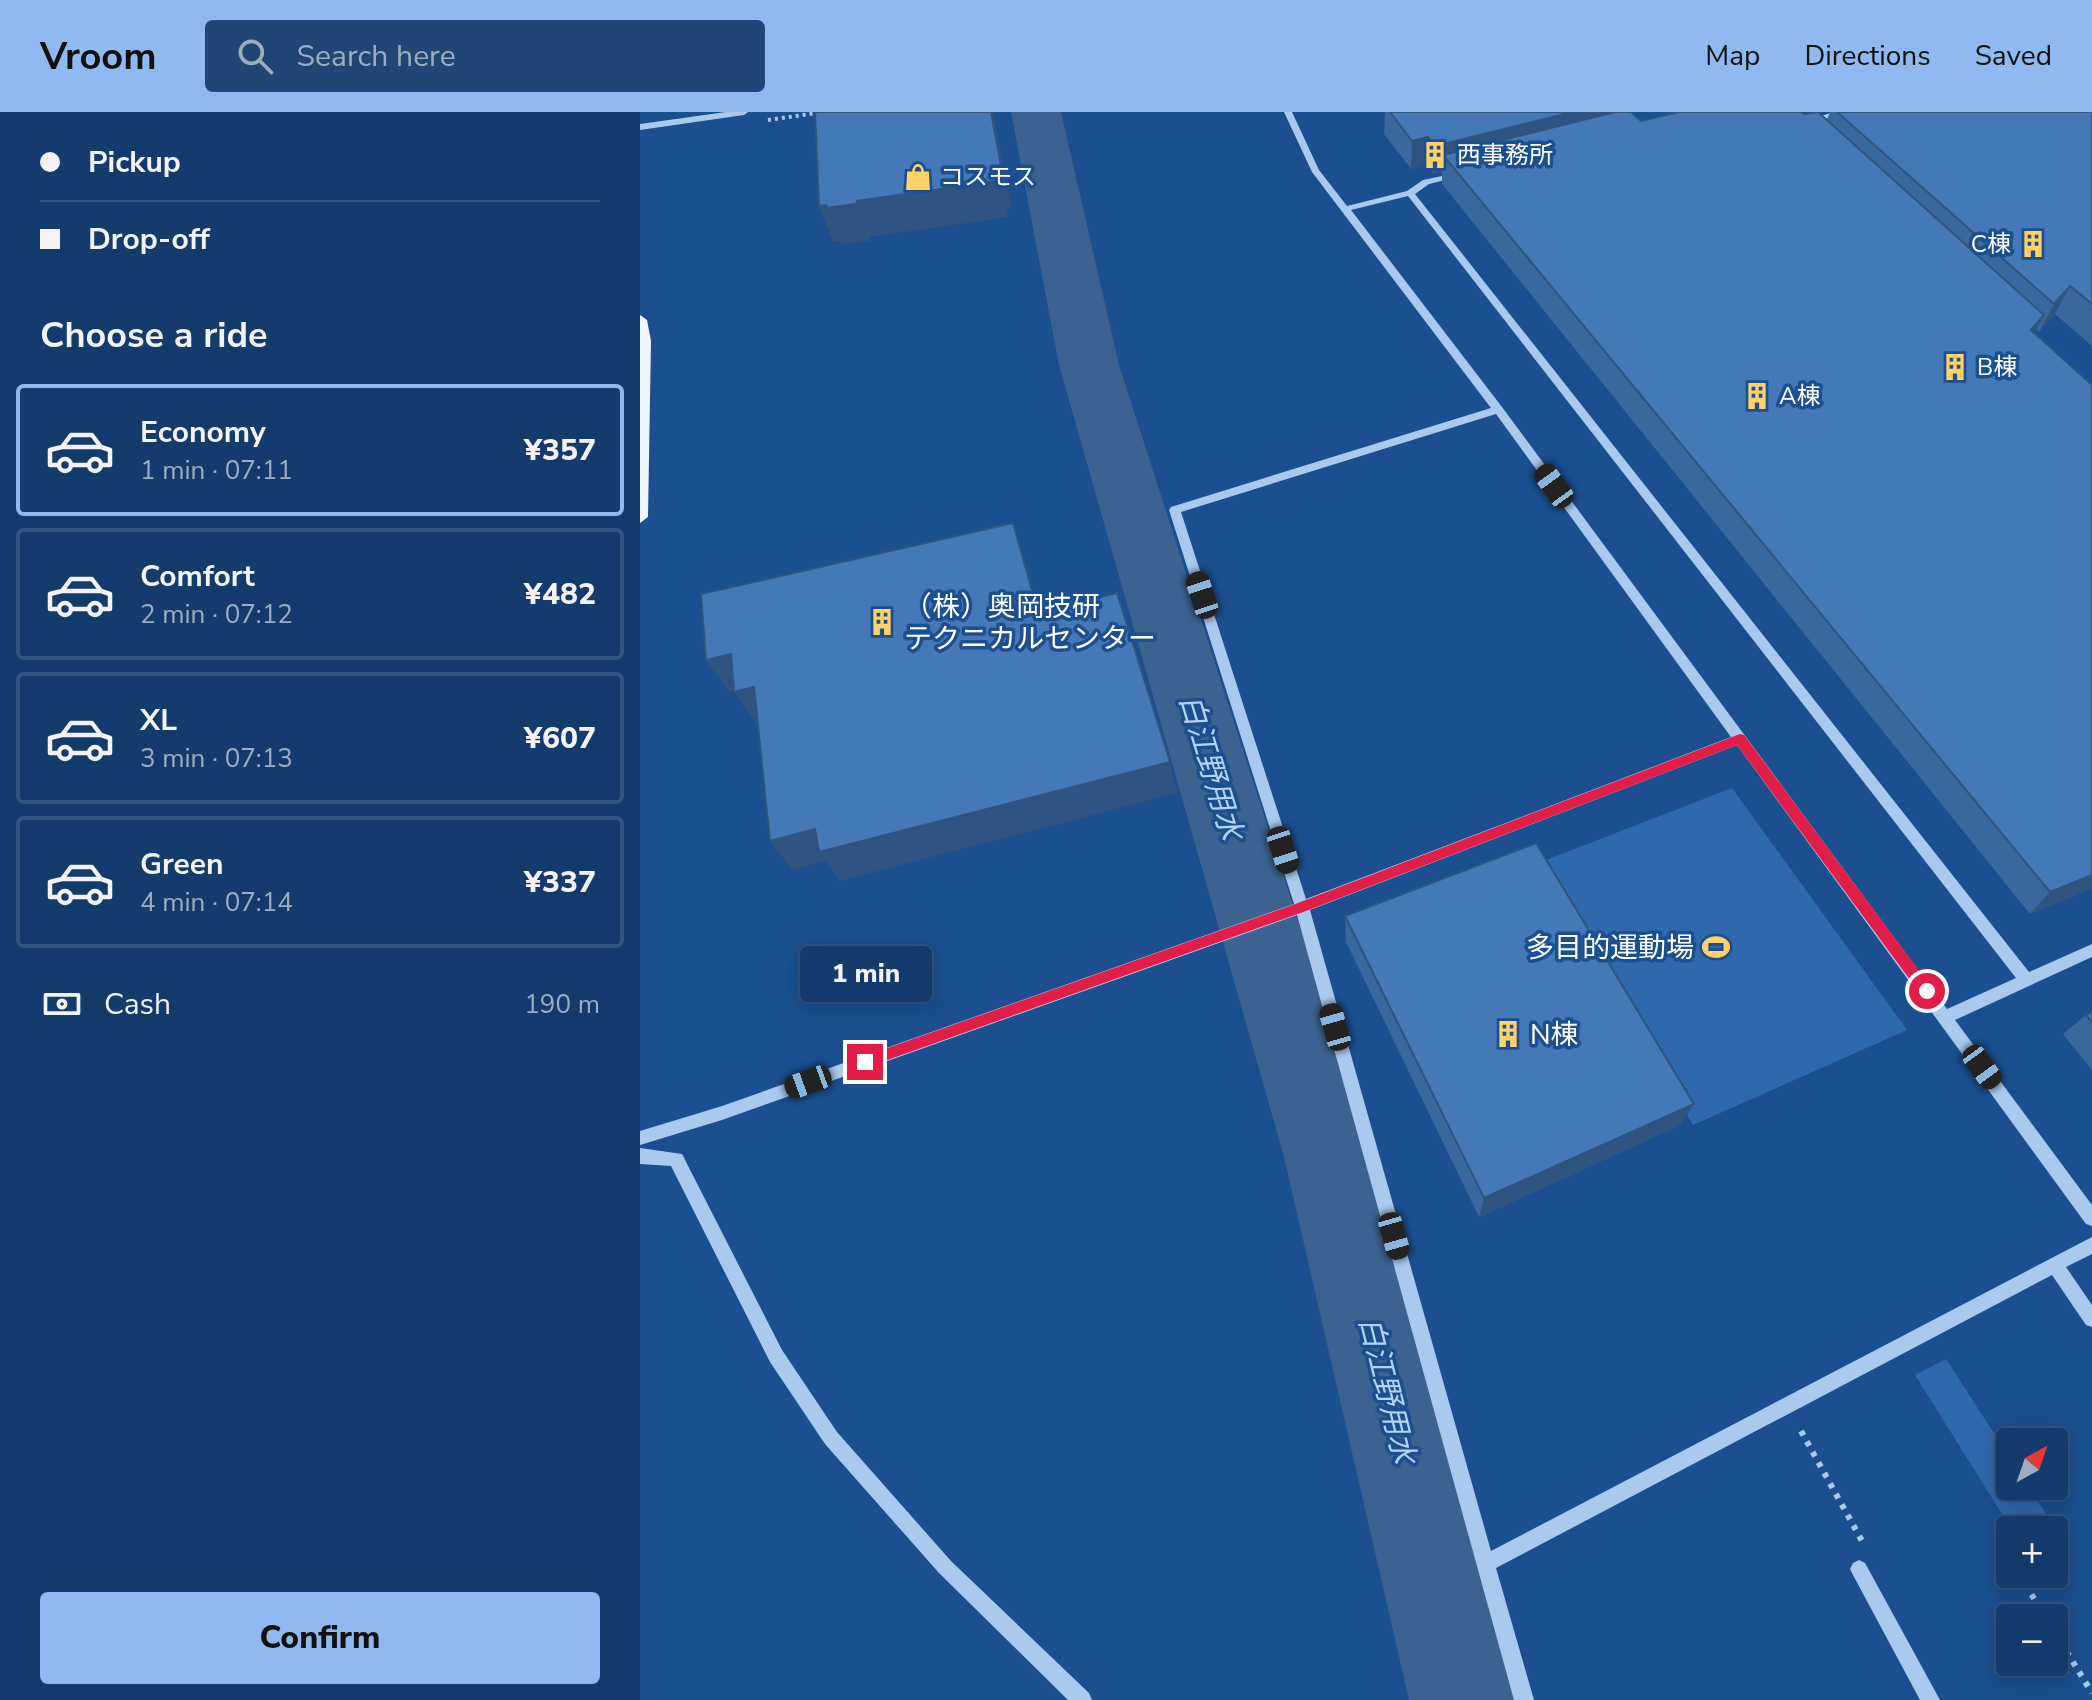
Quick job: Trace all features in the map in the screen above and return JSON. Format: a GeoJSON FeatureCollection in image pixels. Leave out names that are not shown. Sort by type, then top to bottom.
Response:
{"type":"FeatureCollection","features":[{"type":"Feature","properties":{"kind":"main road"},"geometry":{"type":"LineString","coordinates":[[640,320],[644,341],[640,517]]}},
{"type":"Feature","properties":{"kind":"street"},"geometry":{"type":"LineString","coordinates":[[640,127],[744,112]]}},
{"type":"Feature","properties":{"kind":"street"},"geometry":{"type":"LineString","coordinates":[[1288,112],[1315,170],[1498,410],[2092,1218]]}},
{"type":"Feature","properties":{"kind":"street"},"geometry":{"type":"LineString","coordinates":[[1812,134],[1795,122],[1845,112]]}},
{"type":"Feature","properties":{"kind":"street"},"geometry":{"type":"LineString","coordinates":[[1345,209],[1410,193],[1426,182],[1472,170]]}},
{"type":"Feature","properties":{"kind":"street"},"geometry":{"type":"LineString","coordinates":[[1410,193],[2026,979]]}},
{"type":"Feature","properties":{"kind":"street"},"geometry":{"type":"LineString","coordinates":[[1498,410],[1175,510],[1302,907],[1524,1700]]}},
{"type":"Feature","properties":{"kind":"street"},"geometry":{"type":"LineString","coordinates":[[640,1138],[722,1113],[1283,914],[1740,739]]}},
{"type":"Feature","properties":{"kind":"street"},"geometry":{"type":"LineString","coordinates":[[1945,1017],[2092,950]]}},
{"type":"Feature","properties":{"kind":"street"},"geometry":{"type":"LineString","coordinates":[[640,1156],[676,1159],[776,1356],[831,1438],[945,1567],[1082,1700]]}},
{"type":"Feature","properties":{"kind":"street"},"geometry":{"type":"LineString","coordinates":[[1486,1564],[2092,1245]]}},
{"type":"Feature","properties":{"kind":"street"},"geometry":{"type":"LineString","coordinates":[[2055,1265],[2092,1319]]}},
{"type":"Feature","properties":{"kind":"street"},"geometry":{"type":"LineString","coordinates":[[1859,1569],[1930,1700]]}},
{"type":"Feature","properties":{"kind":"path"},"geometry":{"type":"LineString","coordinates":[[1786,1405],[1872,1559],[1859,1569]]}},
{"type":"Feature","properties":{"kind":"path"},"geometry":{"type":"LineString","coordinates":[[2068,1654],[2092,1693]]}},
{"type":"Feature","properties":{"kind":"shaded area","name":"多目的運動場"},"geometry":{"type":"Polygon","coordinates":[[[1732,788],[1907,1030],[1693,1125],[1533,865],[1732,788]]]}},
{"type":"Feature","properties":{"kind":"shaded area"},"geometry":{"type":"Polygon","coordinates":[[[1946,1359],[1996,1436],[1996,1500],[2037,1500],[2047,1516],[2003,1516],[1915,1375],[1946,1359]]]}},
{"type":"Feature","properties":{"kind":"building","name":"コスモス"},"geometry":{"type":"Polygon","coordinates":[[[815,112],[991,112],[1002,171],[997,172],[999,181],[857,201],[856,204],[827,208],[826,205],[819,206],[815,112]]]}},
{"type":"Feature","properties":{"kind":"building"},"geometry":{"type":"Polygon","coordinates":[[[1390,112],[1572,112],[1435,146],[1428,137],[1412,141],[1390,112]]]}},
{"type":"Feature","properties":{"kind":"building","name":"A棟"},"geometry":{"type":"Polygon","coordinates":[[[1615,112],[1631,112],[1641,121],[1679,112],[1818,112],[2044,315],[2031,330],[2092,385],[2092,875],[2050,892],[1443,155],[1615,112]]]}},
{"type":"Feature","properties":{"kind":"building","name":"C棟"},"geometry":{"type":"Polygon","coordinates":[[[1837,112],[2092,112],[2092,304],[2070,286],[2054,304],[1837,112]]]}},
{"type":"Feature","properties":{"kind":"building"},"geometry":{"type":"Polygon","coordinates":[[[1013,523],[1038,612],[1117,593],[1170,762],[819,852],[815,829],[770,841],[754,687],[734,692],[731,654],[706,660],[701,594],[1013,523]]]}},
{"type":"Feature","properties":{"kind":"building","name":"N棟"},"geometry":{"type":"Polygon","coordinates":[[[1536,843],[1694,1104],[1484,1198],[1345,916],[1536,843]]]}},
{"type":"Feature","properties":{"kind":"waterway","name":"白江野用水"},"geometry":{"type":"LineString","coordinates":[[1036,112],[1089,365],[1329,1157],[1464,1700]]}},
{"type":"Feature","properties":{"kind":"place","name":"西事務所"},"geometry":{"type":"Point","coordinates":[1435,155]}},
{"type":"Feature","properties":{"kind":"place","name":"コスモス"},"geometry":{"type":"Point","coordinates":[918,177]}},
{"type":"Feature","properties":{"kind":"place","name":"C棟"},"geometry":{"type":"Point","coordinates":[2033,244]}},
{"type":"Feature","properties":{"kind":"place","name":"B棟"},"geometry":{"type":"Point","coordinates":[1955,367]}},
{"type":"Feature","properties":{"kind":"place","name":"A棟"},"geometry":{"type":"Point","coordinates":[1757,396]}},
{"type":"Feature","properties":{"kind":"place","name":"（株）奥岡技研 テクニカルセンター"},"geometry":{"type":"Point","coordinates":[882,622]}},
{"type":"Feature","properties":{"kind":"place","name":"多目的運動場"},"geometry":{"type":"Point","coordinates":[1716,947]}},
{"type":"Feature","properties":{"kind":"place","name":"N棟"},"geometry":{"type":"Point","coordinates":[1508,1034]}},
{"type":"Feature","properties":{"kind":"route"},"geometry":{"type":"LineString","coordinates":[[865,1062],[1302,907],[1740,739],[1927,991]]}}]}
